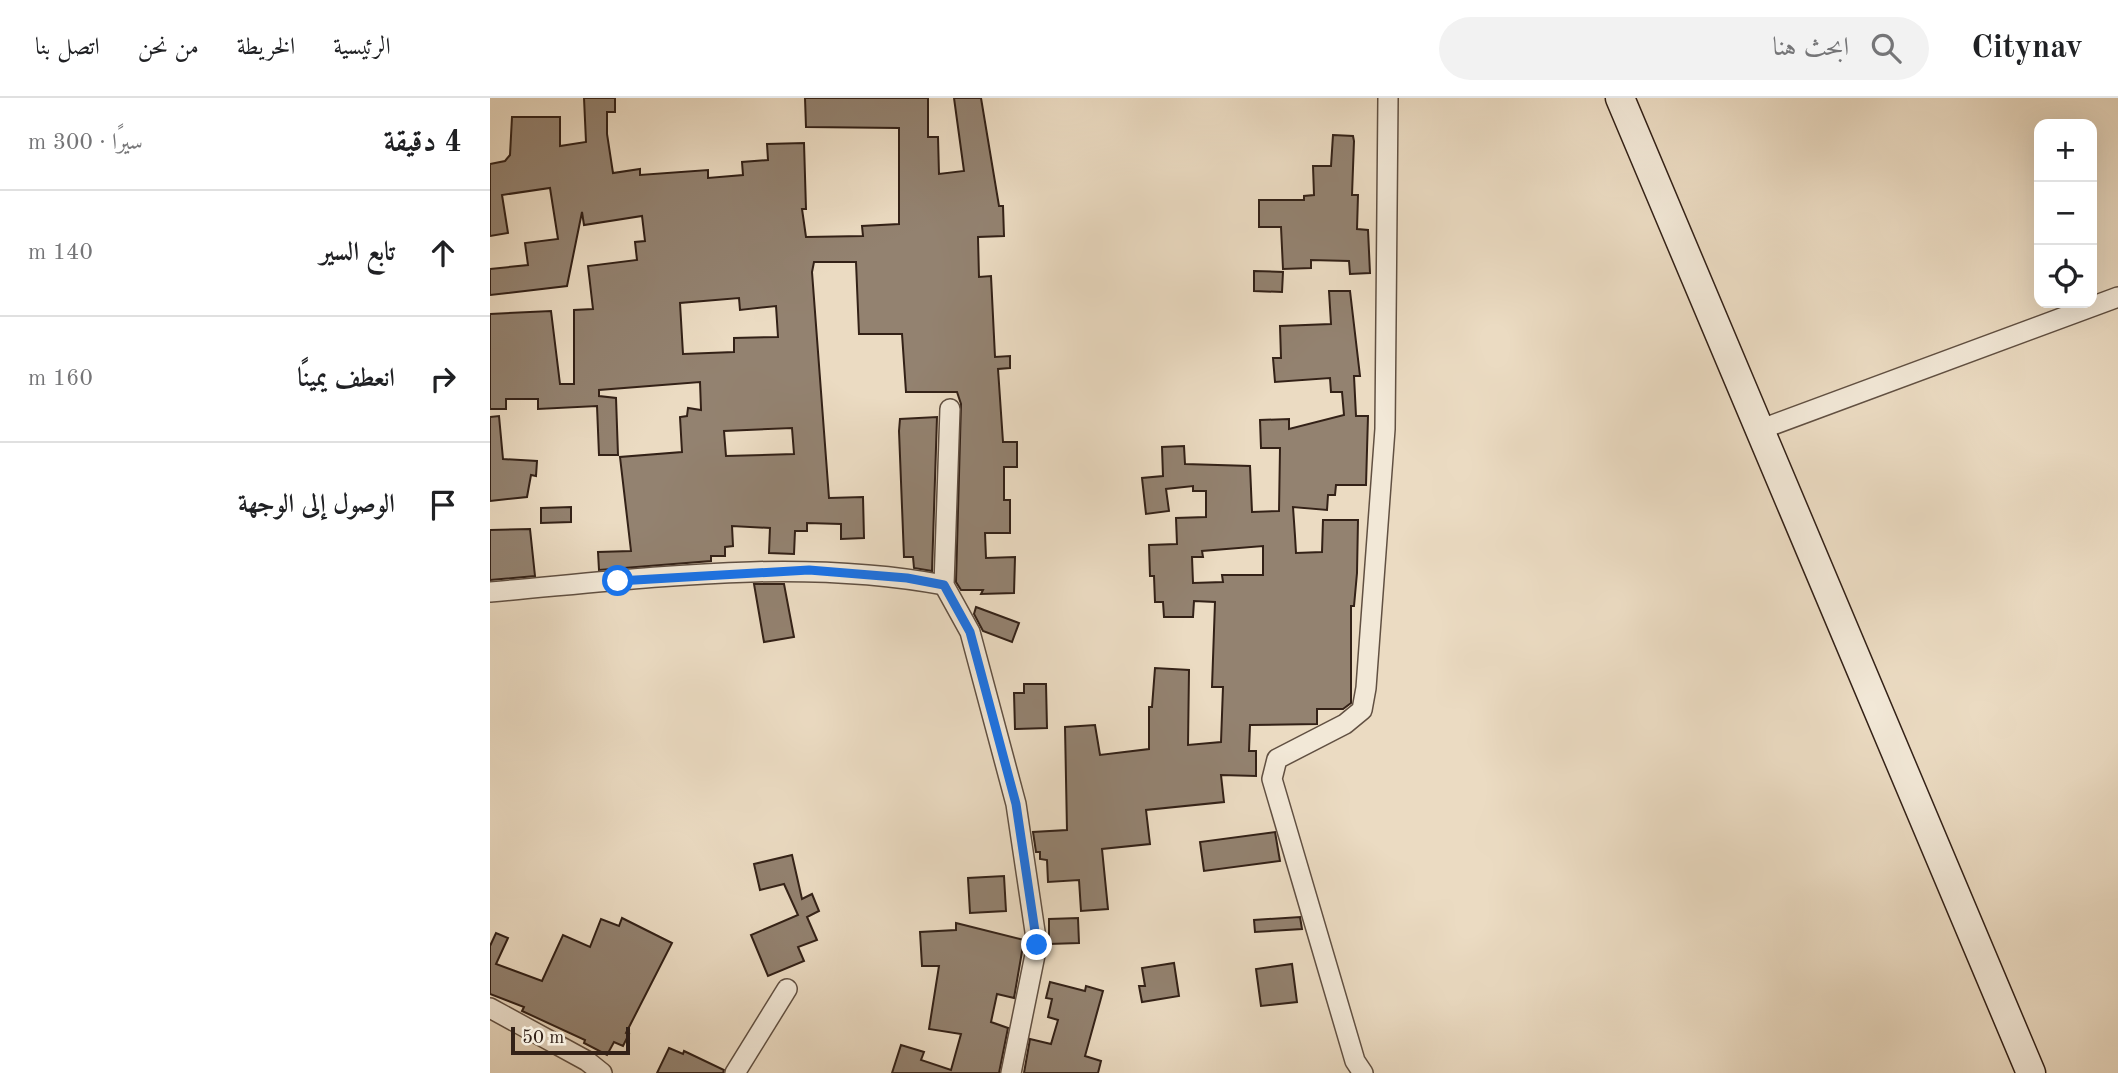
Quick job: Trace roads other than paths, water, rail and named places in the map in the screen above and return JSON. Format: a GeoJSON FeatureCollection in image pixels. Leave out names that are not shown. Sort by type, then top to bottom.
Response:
{"type":"FeatureCollection","features":[{"type":"Feature","properties":{"kind":"main road"},"geometry":{"type":"LineString","coordinates":[[1620,98],[2031,1073]]}},
{"type":"Feature","properties":{"kind":"street"},"geometry":{"type":"LineString","coordinates":[[1363,1073],[1355,1060],[1272,779],[1277,759],[1345,724],[1362,710],[1366,688],[1385,429],[1388,98]]}},
{"type":"Feature","properties":{"kind":"street"},"geometry":{"type":"LineString","coordinates":[[1759,430],[2118,297]]}},
{"type":"Feature","properties":{"kind":"street"},"geometry":{"type":"LineString","coordinates":[[950,409],[944,585],[970,632],[1016,804],[1037,945],[1010,1073]]}},
{"type":"Feature","properties":{"kind":"street"},"geometry":{"type":"LineString","coordinates":[[490,592],[809,570],[907,578],[944,585]]}},
{"type":"Feature","properties":{"kind":"street"},"geometry":{"type":"LineString","coordinates":[[735,1073],[787,989]]}},
{"type":"Feature","properties":{"kind":"street"},"geometry":{"type":"LineString","coordinates":[[490,1008],[587,1060],[602,1073]]}}]}
